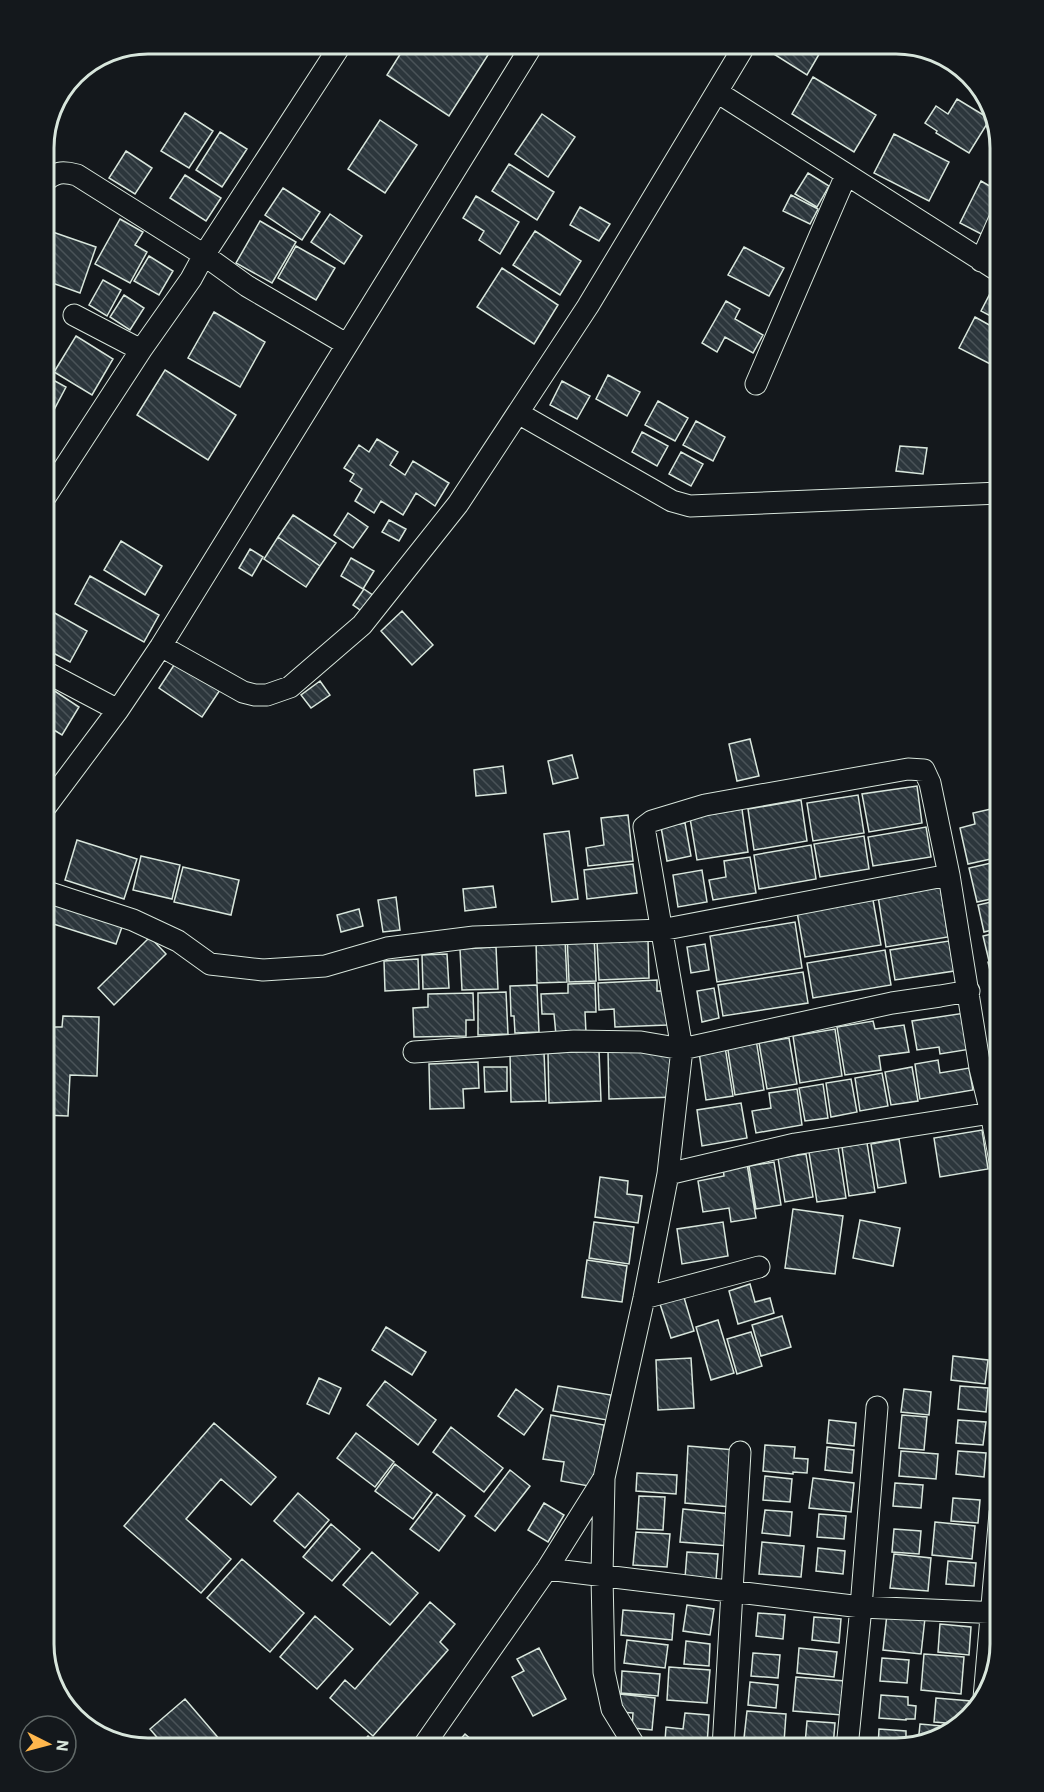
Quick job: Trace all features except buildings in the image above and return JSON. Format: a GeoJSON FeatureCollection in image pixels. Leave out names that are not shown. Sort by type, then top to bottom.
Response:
{"type":"FeatureCollection","features":[{"type":"Feature","properties":{"kind":"street"},"geometry":{"type":"LineString","coordinates":[[54,484],[141,350],[191,279],[204,255],[336,54]]}},
{"type":"Feature","properties":{"kind":"street"},"geometry":{"type":"LineString","coordinates":[[54,796],[118,710],[161,646],[527,54]]}},
{"type":"Feature","properties":{"kind":"street"},"geometry":{"type":"LineString","coordinates":[[161,646],[243,692],[267,695],[290,687],[362,626],[458,504],[588,306],[740,54]]}},
{"type":"Feature","properties":{"kind":"street"},"geometry":{"type":"LineString","coordinates":[[717,92],[990,266]]}},
{"type":"Feature","properties":{"kind":"street"},"geometry":{"type":"LineString","coordinates":[[54,174],[64,172],[76,175],[204,255],[247,286],[346,344]]}},
{"type":"Feature","properties":{"kind":"street"},"geometry":{"type":"LineString","coordinates":[[756,384],[846,175]]}},
{"type":"Feature","properties":{"kind":"street"},"geometry":{"type":"LineString","coordinates":[[981,261],[990,241]]}},
{"type":"Feature","properties":{"kind":"street"},"geometry":{"type":"LineString","coordinates":[[74,315],[141,350]]}},
{"type":"Feature","properties":{"kind":"street"},"geometry":{"type":"LineString","coordinates":[[518,413],[672,501],[690,506],[990,493]]}},
{"type":"Feature","properties":{"kind":"street"},"geometry":{"type":"LineString","coordinates":[[54,676],[118,710]]}},
{"type":"Feature","properties":{"kind":"street"},"geometry":{"type":"LineString","coordinates":[[630,1738],[612,1709],[604,1672],[602,1576],[604,1478],[644,1298],[668,1174],[682,1049],[644,827],[652,821],[705,805],[908,769],[924,770],[930,783],[950,875],[980,1068],[990,1109]]}},
{"type":"Feature","properties":{"kind":"street"},"geometry":{"type":"LineString","coordinates":[[54,894],[133,921],[178,941],[210,964],[262,970],[325,966],[387,948],[474,937],[661,930],[950,875]]}},
{"type":"Feature","properties":{"kind":"street"},"geometry":{"type":"LineString","coordinates":[[414,1052],[574,1041],[641,1042],[682,1049],[892,1003],[969,991]]}},
{"type":"Feature","properties":{"kind":"street"},"geometry":{"type":"LineString","coordinates":[[668,1174],[795,1144],[990,1113]]}},
{"type":"Feature","properties":{"kind":"street"},"geometry":{"type":"LineString","coordinates":[[644,1298],[759,1267]]}},
{"type":"Feature","properties":{"kind":"street"},"geometry":{"type":"LineString","coordinates":[[849,1738],[877,1407]]}},
{"type":"Feature","properties":{"kind":"street"},"geometry":{"type":"LineString","coordinates":[[724,1738],[740,1452]]}},
{"type":"Feature","properties":{"kind":"street"},"geometry":{"type":"LineString","coordinates":[[429,1738],[547,1569],[604,1478]]}},
{"type":"Feature","properties":{"kind":"street"},"geometry":{"type":"LineString","coordinates":[[547,1569],[861,1607],[990,1612]]}}]}
